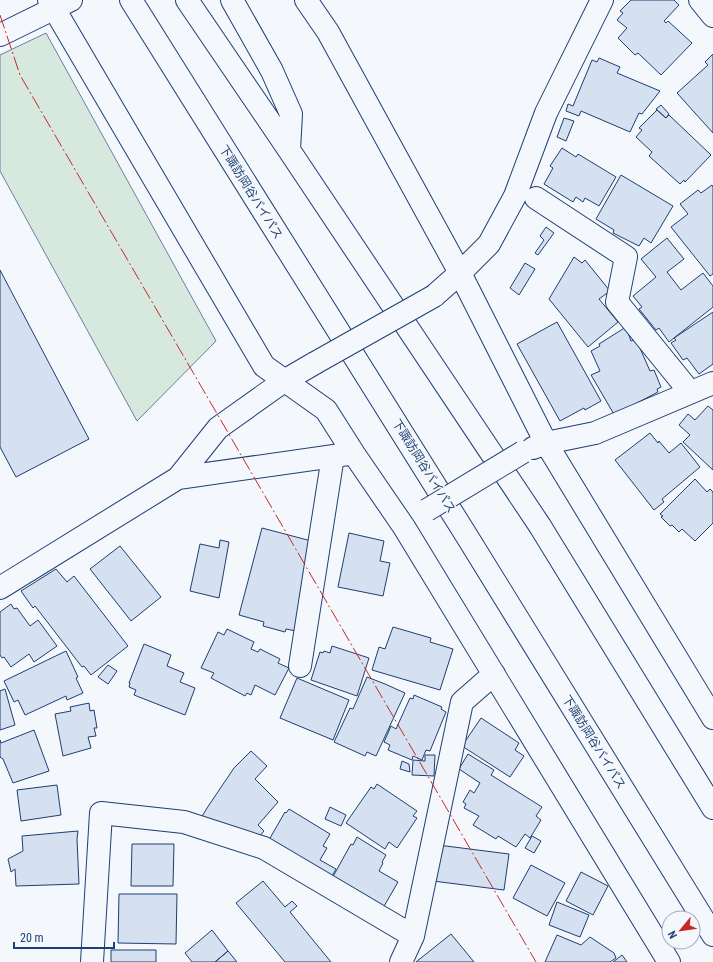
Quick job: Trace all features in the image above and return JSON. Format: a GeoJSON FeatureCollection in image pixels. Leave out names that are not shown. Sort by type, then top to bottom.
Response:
{"type":"FeatureCollection","features":[{"type":"Feature","properties":{"kind":"main road","name":"下諏訪岡谷バイパス"},"geometry":{"type":"LineString","coordinates":[[131,0],[468,538],[713,935]]}},
{"type":"Feature","properties":{"kind":"main road"},"geometry":{"type":"LineString","coordinates":[[187,0],[540,526],[713,808]]}},
{"type":"Feature","properties":{"kind":"main road"},"geometry":{"type":"LineString","coordinates":[[232,0],[272,71],[291,114],[289,150]]}},
{"type":"Feature","properties":{"kind":"main road"},"geometry":{"type":"LineString","coordinates":[[306,0],[328,32],[460,273],[546,442],[713,718]]}},
{"type":"Feature","properties":{"kind":"main road"},"geometry":{"type":"LineString","coordinates":[[0,588],[178,478],[218,428],[284,381],[434,296],[460,273],[496,248],[546,113],[602,0]]}},
{"type":"Feature","properties":{"kind":"main road"},"geometry":{"type":"LineString","coordinates":[[700,0],[713,16]]}},
{"type":"Feature","properties":{"kind":"main road"},"geometry":{"type":"LineString","coordinates":[[0,34],[58,3],[264,366],[326,410],[343,455],[404,527],[669,962]]}},
{"type":"Feature","properties":{"kind":"main road"},"geometry":{"type":"LineString","coordinates":[[536,198],[626,257],[617,302],[690,392]]}},
{"type":"Feature","properties":{"kind":"main road"},"geometry":{"type":"LineString","coordinates":[[404,527],[427,510],[523,452],[546,442],[595,433],[713,383]]}},
{"type":"Feature","properties":{"kind":"main road"},"geometry":{"type":"LineString","coordinates":[[178,478],[343,455]]}},
{"type":"Feature","properties":{"kind":"main road"},"geometry":{"type":"LineString","coordinates":[[300,666],[343,455]]}},
{"type":"Feature","properties":{"kind":"main road"},"geometry":{"type":"LineString","coordinates":[[401,962],[413,936],[462,702],[494,674]]}},
{"type":"Feature","properties":{"kind":"main road"},"geometry":{"type":"LineString","coordinates":[[92,962],[101,813],[184,822],[264,848],[413,936]]}},
{"type":"Feature","properties":{"kind":"shaded area"},"geometry":{"type":"Polygon","coordinates":[[[46,33],[216,341],[137,421],[0,171],[0,55],[46,33]]]}},
{"type":"Feature","properties":{"kind":"building"},"geometry":{"type":"Polygon","coordinates":[[[631,0],[674,0],[679,5],[664,21],[666,23],[668,21],[692,43],[661,75],[638,53],[635,55],[618,38],[627,28],[617,20],[623,13],[620,11],[631,0]]]}},
{"type":"Feature","properties":{"kind":"building"},"geometry":{"type":"Polygon","coordinates":[[[713,54],[713,133],[677,93],[708,65],[705,62],[713,54]]]}},
{"type":"Feature","properties":{"kind":"building"},"geometry":{"type":"Polygon","coordinates":[[[599,58],[620,67],[617,73],[660,91],[642,114],[639,113],[630,132],[581,111],[579,116],[566,111],[568,104],[573,106],[592,60],[597,62],[599,58]]]}},
{"type":"Feature","properties":{"kind":"building"},"geometry":{"type":"Polygon","coordinates":[[[661,105],[669,114],[666,118],[656,109],[661,105]]]}},
{"type":"Feature","properties":{"kind":"building"},"geometry":{"type":"Polygon","coordinates":[[[657,110],[666,118],[669,115],[711,155],[685,182],[684,180],[680,184],[649,156],[652,152],[636,137],[642,130],[639,128],[657,110]]]}},
{"type":"Feature","properties":{"kind":"building"},"geometry":{"type":"Polygon","coordinates":[[[564,118],[574,121],[566,141],[557,137],[564,118]]]}},
{"type":"Feature","properties":{"kind":"building"},"geometry":{"type":"Polygon","coordinates":[[[562,148],[576,157],[578,154],[616,177],[599,206],[585,198],[583,202],[576,197],[573,202],[544,184],[553,168],[550,166],[562,148]]]}},
{"type":"Feature","properties":{"kind":"building"},"geometry":{"type":"Polygon","coordinates":[[[621,175],[673,206],[651,243],[644,238],[639,246],[613,233],[614,230],[596,219],[621,175]]]}},
{"type":"Feature","properties":{"kind":"building"},"geometry":{"type":"Polygon","coordinates":[[[712,185],[713,274],[710,276],[671,227],[688,214],[680,204],[698,190],[701,193],[712,185]]]}},
{"type":"Feature","properties":{"kind":"building"},"geometry":{"type":"Polygon","coordinates":[[[546,227],[554,233],[538,255],[535,253],[544,240],[540,236],[546,227]]]}},
{"type":"Feature","properties":{"kind":"building"},"geometry":{"type":"Polygon","coordinates":[[[667,238],[684,259],[667,272],[681,290],[703,273],[713,286],[713,307],[669,342],[659,328],[656,330],[639,309],[642,307],[633,296],[656,277],[641,259],[667,238]]]}},
{"type":"Feature","properties":{"kind":"building"},"geometry":{"type":"Polygon","coordinates":[[[574,257],[582,263],[585,260],[610,291],[599,299],[618,322],[588,347],[549,299],[574,257]]]}},
{"type":"Feature","properties":{"kind":"building"},"geometry":{"type":"Polygon","coordinates":[[[525,263],[535,269],[519,295],[510,288],[525,263]]]}},
{"type":"Feature","properties":{"kind":"building"},"geometry":{"type":"Polygon","coordinates":[[[0,270],[89,439],[16,477],[0,447],[0,270]]]}},
{"type":"Feature","properties":{"kind":"building"},"geometry":{"type":"Polygon","coordinates":[[[713,312],[713,364],[699,374],[687,358],[683,360],[671,343],[676,340],[674,338],[713,312]]]}},
{"type":"Feature","properties":{"kind":"building"},"geometry":{"type":"Polygon","coordinates":[[[557,322],[601,401],[560,421],[517,344],[557,322]]]}},
{"type":"Feature","properties":{"kind":"building"},"geometry":{"type":"Polygon","coordinates":[[[626,327],[631,341],[636,339],[650,371],[654,370],[661,387],[657,389],[658,392],[635,404],[636,407],[615,416],[591,375],[600,371],[591,351],[600,346],[599,344],[626,327]]]}},
{"type":"Feature","properties":{"kind":"building"},"geometry":{"type":"Polygon","coordinates":[[[708,406],[713,410],[713,470],[683,442],[690,435],[679,425],[688,414],[695,420],[708,406]]]}},
{"type":"Feature","properties":{"kind":"building"},"geometry":{"type":"Polygon","coordinates":[[[650,433],[669,453],[681,443],[700,467],[662,499],[664,502],[654,510],[615,460],[650,433]]]}},
{"type":"Feature","properties":{"kind":"building"},"geometry":{"type":"Polygon","coordinates":[[[695,479],[707,492],[710,489],[713,492],[713,523],[695,541],[682,529],[679,532],[672,525],[670,526],[660,514],[695,479]]]}},
{"type":"Feature","properties":{"kind":"building"},"geometry":{"type":"Polygon","coordinates":[[[262,528],[319,543],[296,631],[286,629],[285,632],[263,626],[264,622],[239,615],[262,528]]]}},
{"type":"Feature","properties":{"kind":"building"},"geometry":{"type":"Polygon","coordinates":[[[349,533],[384,541],[380,561],[390,563],[383,596],[338,587],[349,533]]]}},
{"type":"Feature","properties":{"kind":"building"},"geometry":{"type":"Polygon","coordinates":[[[220,540],[229,542],[219,598],[190,591],[200,544],[219,548],[220,540]]]}},
{"type":"Feature","properties":{"kind":"building"},"geometry":{"type":"Polygon","coordinates":[[[120,546],[161,597],[131,621],[90,569],[120,546]]]}},
{"type":"Feature","properties":{"kind":"building"},"geometry":{"type":"Polygon","coordinates":[[[56,569],[67,582],[74,576],[128,646],[91,675],[84,666],[82,667],[35,606],[33,608],[21,591],[56,569]]]}},
{"type":"Feature","properties":{"kind":"building"},"geometry":{"type":"Polygon","coordinates":[[[11,604],[14,609],[17,608],[30,626],[38,620],[57,646],[34,662],[29,654],[11,667],[4,657],[2,658],[0,655],[0,612],[11,604]]]}},
{"type":"Feature","properties":{"kind":"building"},"geometry":{"type":"Polygon","coordinates":[[[393,627],[431,638],[430,642],[453,649],[440,690],[372,670],[379,647],[385,649],[393,627]]]}},
{"type":"Feature","properties":{"kind":"building"},"geometry":{"type":"Polygon","coordinates":[[[227,629],[254,642],[251,649],[258,652],[260,649],[280,659],[278,663],[289,668],[275,695],[255,685],[251,695],[247,693],[245,696],[211,678],[214,673],[201,668],[218,632],[224,635],[227,629]]]}},
{"type":"Feature","properties":{"kind":"building"},"geometry":{"type":"Polygon","coordinates":[[[144,644],[171,655],[167,666],[184,673],[180,682],[195,688],[185,715],[134,695],[136,690],[129,687],[129,683],[144,644]]]}},
{"type":"Feature","properties":{"kind":"building"},"geometry":{"type":"Polygon","coordinates":[[[332,646],[369,658],[357,696],[311,680],[320,652],[323,653],[324,651],[330,653],[332,646]]]}},
{"type":"Feature","properties":{"kind":"building"},"geometry":{"type":"Polygon","coordinates":[[[66,651],[78,677],[76,678],[83,693],[67,700],[66,696],[25,715],[18,700],[14,702],[4,681],[66,651]]]}},
{"type":"Feature","properties":{"kind":"building"},"geometry":{"type":"Polygon","coordinates":[[[108,665],[117,671],[108,684],[98,677],[108,665]]]}},
{"type":"Feature","properties":{"kind":"building"},"geometry":{"type":"Polygon","coordinates":[[[367,677],[405,693],[376,756],[367,752],[365,756],[334,742],[350,708],[353,709],[367,677]]]}},
{"type":"Feature","properties":{"kind":"building"},"geometry":{"type":"Polygon","coordinates":[[[297,678],[349,700],[333,740],[280,718],[297,678]]]}},
{"type":"Feature","properties":{"kind":"building"},"geometry":{"type":"Polygon","coordinates":[[[5,689],[15,725],[0,730],[0,691],[5,689]]]}},
{"type":"Feature","properties":{"kind":"building"},"geometry":{"type":"Polygon","coordinates":[[[414,695],[442,707],[441,709],[446,712],[430,751],[426,750],[422,760],[413,756],[412,760],[388,750],[390,745],[384,742],[391,726],[396,729],[410,698],[413,699],[414,695]]]}},
{"type":"Feature","properties":{"kind":"building"},"geometry":{"type":"Polygon","coordinates":[[[89,703],[90,711],[94,710],[97,728],[94,728],[96,736],[88,737],[91,748],[63,756],[55,714],[71,711],[70,707],[89,703]]]}},
{"type":"Feature","properties":{"kind":"building"},"geometry":{"type":"Polygon","coordinates":[[[481,718],[519,743],[515,750],[524,756],[510,777],[462,746],[481,718]]]}},
{"type":"Feature","properties":{"kind":"building"},"geometry":{"type":"Polygon","coordinates":[[[34,730],[49,771],[13,783],[3,759],[0,757],[0,740],[1,743],[34,730]]]}},
{"type":"Feature","properties":{"kind":"building"},"geometry":{"type":"Polygon","coordinates":[[[251,751],[267,766],[255,779],[278,802],[258,825],[264,831],[257,839],[197,825],[234,768],[251,751]]]}},
{"type":"Feature","properties":{"kind":"building"},"geometry":{"type":"Polygon","coordinates":[[[468,754],[494,770],[491,775],[542,807],[536,816],[541,820],[530,838],[525,834],[516,847],[498,836],[496,839],[473,825],[479,816],[464,808],[466,804],[463,802],[470,790],[474,793],[480,783],[459,769],[468,754]]]}},
{"type":"Feature","properties":{"kind":"building"},"geometry":{"type":"Polygon","coordinates":[[[425,755],[435,755],[434,776],[412,775],[413,760],[425,761],[425,755]]]}},
{"type":"Feature","properties":{"kind":"building"},"geometry":{"type":"Polygon","coordinates":[[[402,761],[409,764],[410,772],[400,769],[402,761]]]}},
{"type":"Feature","properties":{"kind":"building"},"geometry":{"type":"Polygon","coordinates":[[[377,784],[417,811],[413,816],[417,818],[397,848],[389,842],[385,849],[346,823],[371,787],[374,789],[377,784]]]}},
{"type":"Feature","properties":{"kind":"building"},"geometry":{"type":"Polygon","coordinates":[[[57,785],[61,815],[21,821],[17,790],[57,785]]]}},
{"type":"Feature","properties":{"kind":"building"},"geometry":{"type":"Polygon","coordinates":[[[330,807],[346,815],[341,826],[325,819],[330,807]]]}},
{"type":"Feature","properties":{"kind":"building"},"geometry":{"type":"Polygon","coordinates":[[[289,809],[330,834],[323,846],[327,848],[320,860],[336,869],[328,883],[266,845],[285,812],[286,813],[289,809]]]}},
{"type":"Feature","properties":{"kind":"building"},"geometry":{"type":"Polygon","coordinates":[[[78,831],[79,884],[16,886],[15,869],[11,872],[8,859],[23,851],[22,836],[78,831]]]}},
{"type":"Feature","properties":{"kind":"building"},"geometry":{"type":"Polygon","coordinates":[[[532,836],[541,841],[534,853],[525,848],[532,836]]]}},
{"type":"Feature","properties":{"kind":"building"},"geometry":{"type":"Polygon","coordinates":[[[357,837],[386,855],[379,871],[398,882],[383,908],[330,882],[351,844],[353,845],[357,837]]]}},
{"type":"Feature","properties":{"kind":"building"},"geometry":{"type":"Polygon","coordinates":[[[132,844],[174,844],[173,886],[131,886],[132,844]]]}},
{"type":"Feature","properties":{"kind":"building"},"geometry":{"type":"Polygon","coordinates":[[[438,845],[509,854],[504,890],[433,881],[438,845]]]}},
{"type":"Feature","properties":{"kind":"building"},"geometry":{"type":"Polygon","coordinates":[[[531,865],[565,883],[547,916],[513,898],[531,865]]]}},
{"type":"Feature","properties":{"kind":"building"},"geometry":{"type":"Polygon","coordinates":[[[581,872],[608,886],[593,915],[566,901],[581,872]]]}},
{"type":"Feature","properties":{"kind":"building"},"geometry":{"type":"Polygon","coordinates":[[[263,881],[285,907],[292,901],[297,906],[290,912],[331,962],[285,962],[236,903],[263,881]]]}},
{"type":"Feature","properties":{"kind":"building"},"geometry":{"type":"Polygon","coordinates":[[[119,894],[177,894],[176,944],[118,943],[119,894]]]}},
{"type":"Feature","properties":{"kind":"building"},"geometry":{"type":"Polygon","coordinates":[[[557,902],[589,915],[580,937],[549,925],[557,902]]]}},
{"type":"Feature","properties":{"kind":"building"},"geometry":{"type":"Polygon","coordinates":[[[212,930],[228,951],[215,962],[192,962],[185,953],[212,930]]]}},
{"type":"Feature","properties":{"kind":"building"},"geometry":{"type":"Polygon","coordinates":[[[451,934],[474,962],[416,962],[451,934]]]}},
{"type":"Feature","properties":{"kind":"building"},"geometry":{"type":"Polygon","coordinates":[[[557,935],[581,945],[590,937],[614,953],[616,958],[610,962],[545,962],[557,935]]]}},
{"type":"Feature","properties":{"kind":"building"},"geometry":{"type":"Polygon","coordinates":[[[111,950],[156,950],[156,962],[111,962],[111,950]]]}},
{"type":"Feature","properties":{"kind":"building"},"geometry":{"type":"Polygon","coordinates":[[[228,951],[237,962],[215,962],[228,951]]]}},
{"type":"Feature","properties":{"kind":"building"},"geometry":{"type":"Polygon","coordinates":[[[622,955],[627,962],[613,962],[617,959],[622,955]]]}},
{"type":"Feature","properties":{"kind":"power"},"geometry":{"type":"LineString","coordinates":[[0,15],[20,75],[536,962]]}}]}
